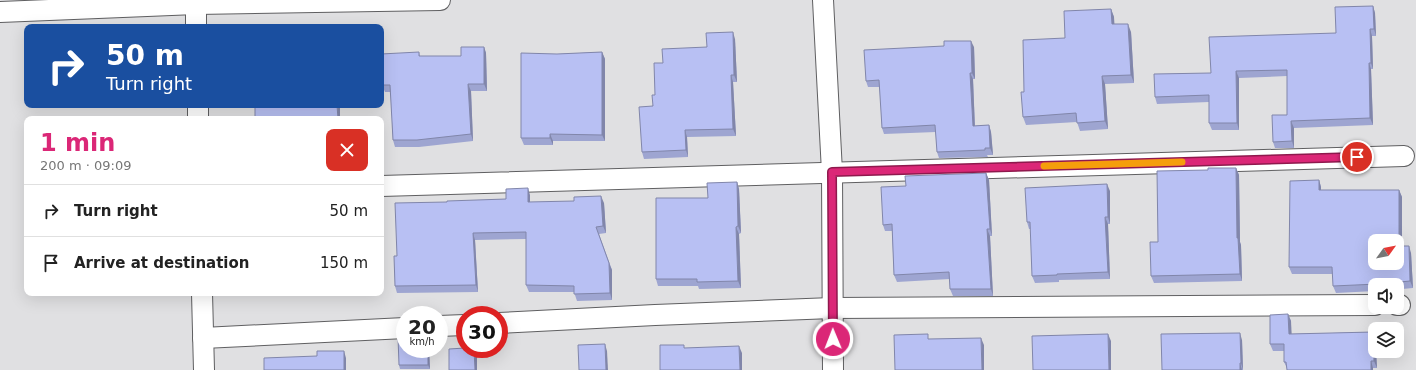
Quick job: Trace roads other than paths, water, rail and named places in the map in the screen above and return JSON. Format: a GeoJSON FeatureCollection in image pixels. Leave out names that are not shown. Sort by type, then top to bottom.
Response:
{"type":"FeatureCollection","features":[{"type":"Feature","properties":{"kind":"street"},"geometry":{"type":"LineString","coordinates":[[0,12],[196,2],[440,0]]}},
{"type":"Feature","properties":{"kind":"street"},"geometry":{"type":"LineString","coordinates":[[823,0],[832,172],[833,370]]}},
{"type":"Feature","properties":{"kind":"street"},"geometry":{"type":"LineString","coordinates":[[196,2],[196,24]]}},
{"type":"Feature","properties":{"kind":"street"},"geometry":{"type":"LineString","coordinates":[[384,186],[1404,156]]}},
{"type":"Feature","properties":{"kind":"street"},"geometry":{"type":"LineString","coordinates":[[202,296],[204,370]]}},
{"type":"Feature","properties":{"kind":"street"},"geometry":{"type":"LineString","coordinates":[[508,323],[832,308],[1368,305]]}},
{"type":"Feature","properties":{"kind":"street"},"geometry":{"type":"LineString","coordinates":[[203,338],[396,328]]}}]}
